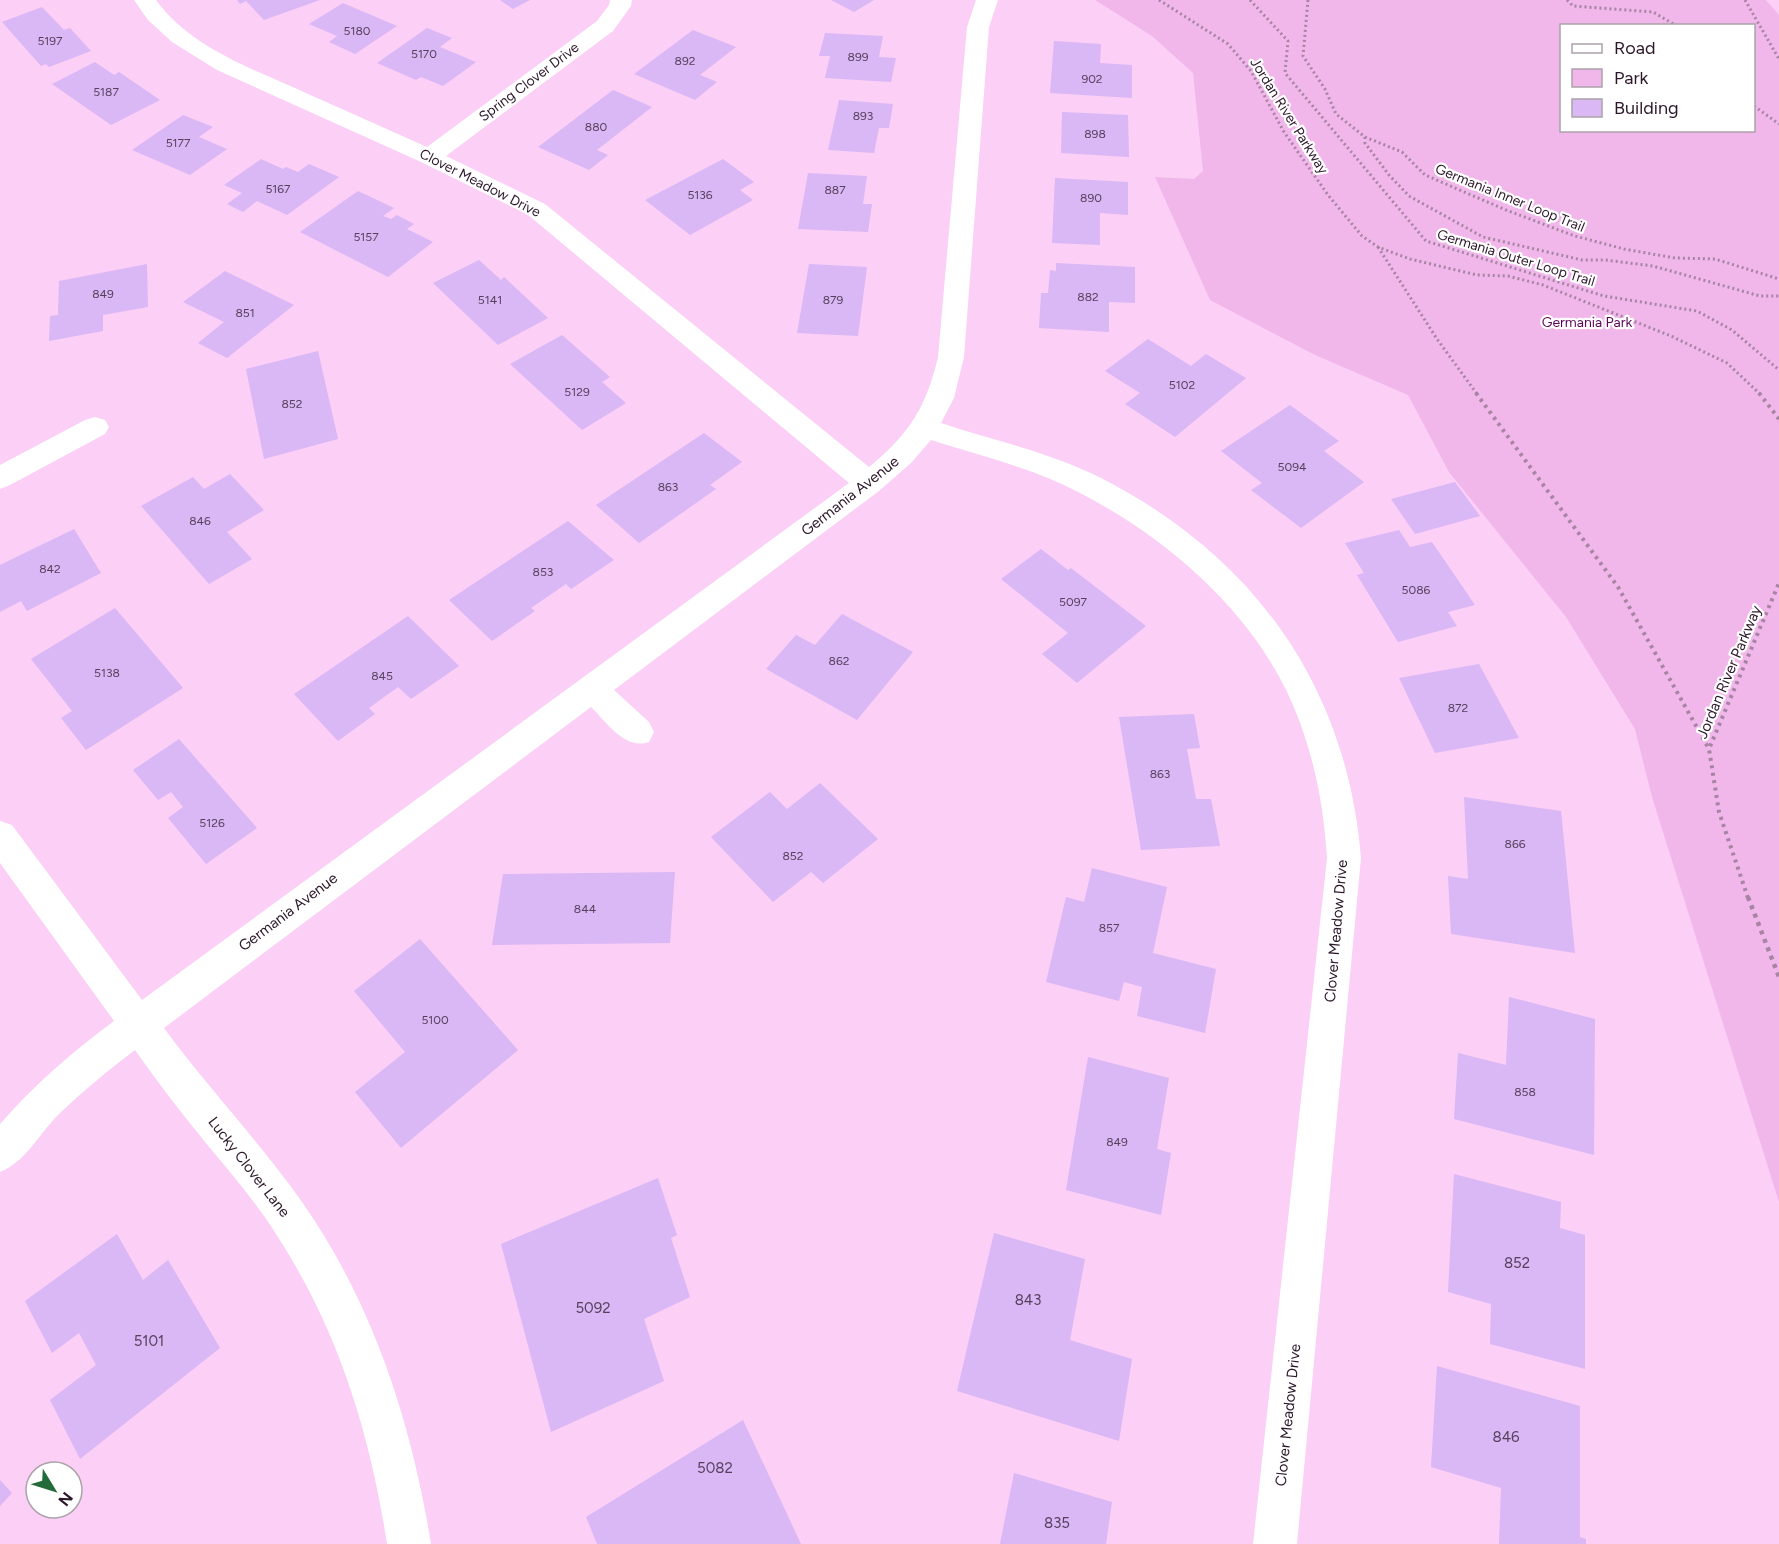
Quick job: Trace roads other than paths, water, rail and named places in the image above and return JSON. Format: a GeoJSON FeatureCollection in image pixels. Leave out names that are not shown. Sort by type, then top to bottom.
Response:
{"type":"FeatureCollection","features":[{"type":"Feature","properties":{"kind":"street","name":"Clover Meadow Drive"},"geometry":{"type":"LineString","coordinates":[[145,0],[168,27],[210,57],[517,198],[552,220],[869,483]]}},
{"type":"Feature","properties":{"kind":"street","name":"Spring Clover Drive"},"geometry":{"type":"LineString","coordinates":[[429,157],[605,26],[620,6],[621,0]]}},
{"type":"Feature","properties":{"kind":"street","name":"Germania Avenue"},"geometry":{"type":"LineString","coordinates":[[0,1153],[68,1080],[138,1024],[869,483],[909,449],[925,428],[938,404],[951,357],[978,27],[987,0]]}},
{"type":"Feature","properties":{"kind":"street"},"geometry":{"type":"LineString","coordinates":[[0,478],[95,428]]}},
{"type":"Feature","properties":{"kind":"street","name":"Clover Meadow Drive"},"geometry":{"type":"LineString","coordinates":[[925,428],[1038,462],[1068,475],[1130,508],[1186,545],[1233,589],[1275,641],[1306,698],[1320,734],[1332,773],[1340,813],[1344,858],[1275,1544]]}},
{"type":"Feature","properties":{"kind":"street"},"geometry":{"type":"LineString","coordinates":[[591,687],[638,732]]}},
{"type":"Feature","properties":{"kind":"street","name":"Lucky Clover Lane"},"geometry":{"type":"LineString","coordinates":[[0,836],[173,1071],[290,1220],[332,1295],[381,1409],[404,1504],[409,1544]]}},
{"type":"Feature","properties":{"kind":"park label","name":"Germania Park"},"geometry":{"type":"Point","coordinates":[1587,322]}}]}
